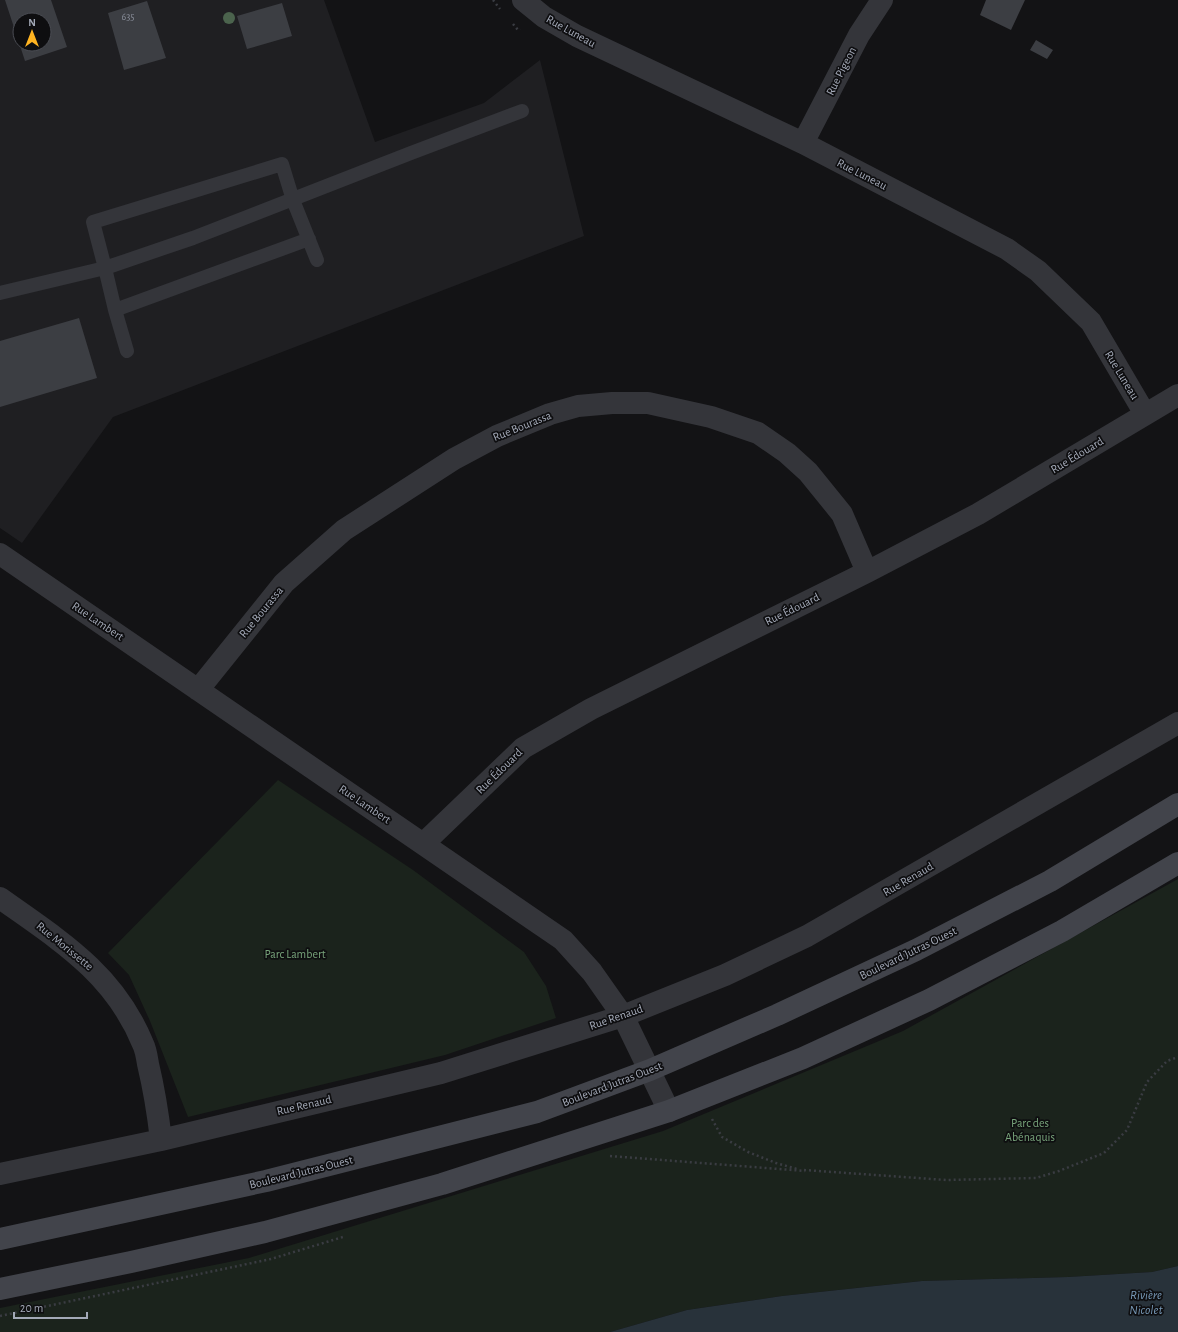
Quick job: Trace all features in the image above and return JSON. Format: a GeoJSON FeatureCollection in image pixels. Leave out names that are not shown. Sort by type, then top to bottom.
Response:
{"type":"FeatureCollection","features":[{"type":"Feature","properties":{"kind":"main road","name":"Boulevard Jutras Ouest"},"geometry":{"type":"LineString","coordinates":[[0,1239],[266,1181],[537,1112],[650,1070],[777,1015],[916,950],[1050,881],[1178,804]]}},
{"type":"Feature","properties":{"kind":"main road"},"geometry":{"type":"LineString","coordinates":[[0,1289],[131,1262],[264,1232],[442,1184],[669,1111],[803,1058],[929,1000],[1062,931],[1178,863]]}},
{"type":"Feature","properties":{"kind":"street","name":"Rue Luneau"},"geometry":{"type":"LineString","coordinates":[[523,0],[544,17],[577,36],[803,143],[1007,249],[1038,271],[1091,322],[1146,414]]}},
{"type":"Feature","properties":{"kind":"street","name":"Rue Pigeon"},"geometry":{"type":"LineString","coordinates":[[803,143],[859,35],[882,0]]}},
{"type":"Feature","properties":{"kind":"street","name":"Rue Édouard"},"geometry":{"type":"LineString","coordinates":[[423,844],[523,748],[591,709],[867,572],[978,514],[1178,395]]}},
{"type":"Feature","properties":{"kind":"street","name":"Rue Bourassa"},"geometry":{"type":"LineString","coordinates":[[198,690],[284,583],[344,530],[454,459],[497,436],[550,414],[578,406],[612,403],[648,404],[711,417],[758,433],[787,453],[808,472],[842,514],[867,572]]}},
{"type":"Feature","properties":{"kind":"street","name":"Rue Lambert"},"geometry":{"type":"LineString","coordinates":[[0,554],[563,940],[592,972],[623,1016],[669,1111]]}},
{"type":"Feature","properties":{"kind":"street","name":"Rue Renaud"},"geometry":{"type":"LineString","coordinates":[[0,1174],[161,1140],[441,1073],[623,1016],[725,975],[813,933],[1178,724]]}},
{"type":"Feature","properties":{"kind":"street","name":"Rue Morissette"},"geometry":{"type":"LineString","coordinates":[[0,898],[74,951],[100,976],[127,1009],[144,1045],[155,1090],[161,1140]]}},
{"type":"Feature","properties":{"kind":"lane"},"geometry":{"type":"LineString","coordinates":[[0,293],[105,268],[194,238],[522,111]]}},
{"type":"Feature","properties":{"kind":"lane"},"geometry":{"type":"LineString","coordinates":[[127,351],[115,310],[94,222],[282,164],[293,200],[317,260]]}},
{"type":"Feature","properties":{"kind":"lane"},"geometry":{"type":"LineString","coordinates":[[115,310],[309,238]]}},
{"type":"Feature","properties":{"kind":"path"},"geometry":{"type":"LineString","coordinates":[[605,1158],[612,1156],[946,1180],[1036,1178],[1059,1171],[1104,1153],[1127,1130],[1148,1082],[1167,1061],[1178,1057]]}},
{"type":"Feature","properties":{"kind":"path"},"geometry":{"type":"LineString","coordinates":[[709,1114],[722,1137],[748,1152],[776,1163],[805,1171]]}},
{"type":"Feature","properties":{"kind":"path"},"geometry":{"type":"LineString","coordinates":[[0,1316],[271,1259],[344,1237]]}},
{"type":"Feature","properties":{"kind":"shaded area"},"geometry":{"type":"Polygon","coordinates":[[[0,0],[324,0],[375,142],[484,103],[540,60],[584,236],[113,417],[22,543],[0,528],[0,0]]]}},
{"type":"Feature","properties":{"kind":"green space","name":"Parc Lambert"},"geometry":{"type":"Polygon","coordinates":[[[278,780],[413,870],[524,952],[546,986],[556,1018],[445,1055],[188,1117],[150,1021],[129,975],[108,953],[278,780]]]}},
{"type":"Feature","properties":{"kind":"green space","name":"Parc des Abénaquis"},"geometry":{"type":"Polygon","coordinates":[[[1178,879],[1178,1266],[1152,1272],[1068,1277],[922,1281],[782,1296],[687,1310],[610,1332],[0,1332],[0,1308],[249,1258],[663,1131],[903,1031],[1178,879]]]}},
{"type":"Feature","properties":{"kind":"water","name":"Rivière Nicolet"},"geometry":{"type":"Polygon","coordinates":[[[1178,1266],[1178,1332],[610,1332],[687,1310],[782,1296],[922,1281],[1068,1277],[1152,1272],[1178,1266]]]}},
{"type":"Feature","properties":{"kind":"building"},"geometry":{"type":"Polygon","coordinates":[[[5,0],[51,0],[67,47],[52,52],[52,12],[12,12],[12,21],[5,0]]]}},
{"type":"Feature","properties":{"kind":"building"},"geometry":{"type":"Polygon","coordinates":[[[986,0],[1025,0],[1011,30],[980,15],[986,0]]]}},
{"type":"Feature","properties":{"kind":"building"},"geometry":{"type":"Polygon","coordinates":[[[147,1],[166,58],[124,70],[108,13],[147,1]]]}},
{"type":"Feature","properties":{"kind":"building"},"geometry":{"type":"Polygon","coordinates":[[[282,3],[292,36],[247,49],[237,16],[282,3]]]}},
{"type":"Feature","properties":{"kind":"building"},"geometry":{"type":"Polygon","coordinates":[[[1036,40],[1053,50],[1047,59],[1030,50],[1036,40]]]}},
{"type":"Feature","properties":{"kind":"building"},"geometry":{"type":"Polygon","coordinates":[[[22,52],[52,52],[25,61],[22,52]]]}},
{"type":"Feature","properties":{"kind":"building"},"geometry":{"type":"Polygon","coordinates":[[[79,318],[97,378],[0,407],[0,341],[79,318]]]}}]}
